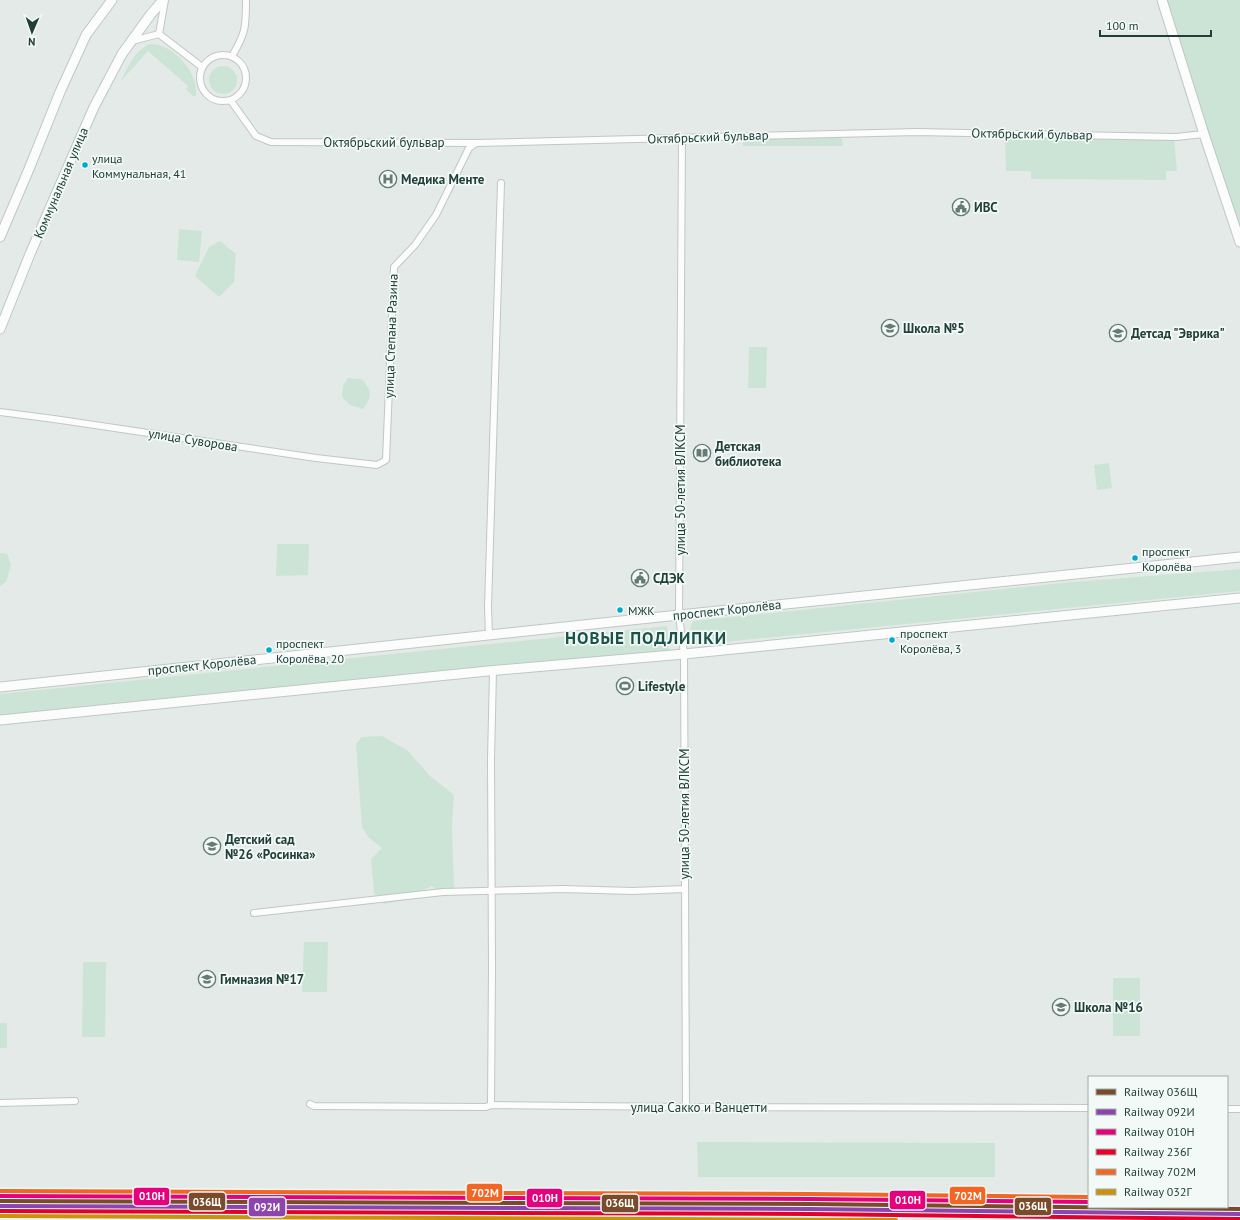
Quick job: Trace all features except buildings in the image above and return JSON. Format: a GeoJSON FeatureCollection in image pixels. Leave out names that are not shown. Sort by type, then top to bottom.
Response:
{"type":"FeatureCollection","features":[{"type":"Feature","properties":{"kind":"main road"},"geometry":{"type":"LineString","coordinates":[[0,237],[60,92],[86,36],[112,0]]}},
{"type":"Feature","properties":{"kind":"main road","name":"Коммунальная улица"},"geometry":{"type":"LineString","coordinates":[[0,330],[33,247],[94,107],[122,54],[164,0]]}},
{"type":"Feature","properties":{"kind":"main road"},"geometry":{"type":"LineString","coordinates":[[1162,0],[1240,242]]}},
{"type":"Feature","properties":{"kind":"main road","name":"проспект Королёва"},"geometry":{"type":"LineString","coordinates":[[0,687],[1240,557]]}},
{"type":"Feature","properties":{"kind":"main road"},"geometry":{"type":"LineString","coordinates":[[0,720],[493,671],[684,654],[1240,598]]}},
{"type":"Feature","properties":{"kind":"street","name":"Коммунальная улица"},"geometry":{"type":"LineString","coordinates":[[159,34],[164,0]]}},
{"type":"Feature","properties":{"kind":"street"},"geometry":{"type":"LineString","coordinates":[[232,56],[242,39],[246,24],[246,0]]}},
{"type":"Feature","properties":{"kind":"street"},"geometry":{"type":"LineString","coordinates":[[131,41],[159,34],[202,67]]}},
{"type":"Feature","properties":{"kind":"street"},"geometry":{"type":"LineString","coordinates":[[218,54],[232,56],[240,61],[245,68],[247,77],[245,88],[240,95],[231,101],[223,102],[214,100],[206,94],[201,86],[199,77],[202,67],[207,60],[218,54]]}},
{"type":"Feature","properties":{"kind":"street","name":"Октябрьский бульвар"},"geometry":{"type":"LineString","coordinates":[[231,101],[256,136],[271,142],[476,143],[917,132],[1176,137],[1204,134]]}},
{"type":"Feature","properties":{"kind":"street","name":"улица 50-летия ВЛКСМ"},"geometry":{"type":"LineString","coordinates":[[682,138],[679,616],[684,654],[686,1107]]}},
{"type":"Feature","properties":{"kind":"street","name":"улица Степана Разина"},"geometry":{"type":"LineString","coordinates":[[386,460],[394,267],[415,245],[436,215],[469,148],[476,143]]}},
{"type":"Feature","properties":{"kind":"street"},"geometry":{"type":"LineString","coordinates":[[489,636],[488,607],[501,183]]}},
{"type":"Feature","properties":{"kind":"street","name":"улица Суворова"},"geometry":{"type":"LineString","coordinates":[[0,412],[316,458],[377,465],[386,460]]}},
{"type":"Feature","properties":{"kind":"street"},"geometry":{"type":"LineString","coordinates":[[492,1105],[491,759],[493,671]]}},
{"type":"Feature","properties":{"kind":"street"},"geometry":{"type":"LineString","coordinates":[[254,913],[443,892],[563,889],[684,889]]}},
{"type":"Feature","properties":{"kind":"street"},"geometry":{"type":"LineString","coordinates":[[0,1103],[75,1101]]}},
{"type":"Feature","properties":{"kind":"street","name":"улица Сакко и Ванцетти"},"geometry":{"type":"LineString","coordinates":[[310,1104],[314,1106],[486,1107],[492,1105],[1088,1108]]}},
{"type":"Feature","properties":{"kind":"street"},"geometry":{"type":"LineString","coordinates":[[1228,1108],[1240,1109]]}},
{"type":"Feature","properties":{"kind":"green space"},"geometry":{"type":"Polygon","coordinates":[[[1166,0],[1240,0],[1240,227],[1197,101],[1166,0]]]}},
{"type":"Feature","properties":{"kind":"green space"},"geometry":{"type":"Polygon","coordinates":[[[150,44],[167,48],[183,61],[193,78],[196,87],[196,96],[193,96],[186,89],[188,86],[148,51],[121,81],[136,55],[144,47],[150,44]]]}},
{"type":"Feature","properties":{"kind":"green space"},"geometry":{"type":"Polygon","coordinates":[[[223,66],[233,70],[237,80],[233,90],[223,94],[213,90],[209,80],[213,70],[223,66]]]}},
{"type":"Feature","properties":{"kind":"green space"},"geometry":{"type":"Polygon","coordinates":[[[841,136],[843,146],[743,146],[743,138],[841,136]]]}},
{"type":"Feature","properties":{"kind":"green space"},"geometry":{"type":"Polygon","coordinates":[[[1005,137],[1174,139],[1177,171],[1166,171],[1166,180],[1031,179],[1031,171],[1006,171],[1005,137]]]}},
{"type":"Feature","properties":{"kind":"green space"},"geometry":{"type":"Polygon","coordinates":[[[179,229],[202,231],[199,262],[177,260],[179,229]]]}},
{"type":"Feature","properties":{"kind":"green space"},"geometry":{"type":"Polygon","coordinates":[[[220,241],[236,254],[234,282],[219,297],[195,276],[209,247],[220,241]]]}},
{"type":"Feature","properties":{"kind":"green space"},"geometry":{"type":"Polygon","coordinates":[[[749,347],[767,347],[766,388],[748,388],[749,347]]]}},
{"type":"Feature","properties":{"kind":"green space"},"geometry":{"type":"Polygon","coordinates":[[[348,378],[362,379],[368,387],[370,394],[363,409],[350,405],[342,397],[343,386],[348,378]]]}},
{"type":"Feature","properties":{"kind":"green space"},"geometry":{"type":"Polygon","coordinates":[[[1109,463],[1112,488],[1097,490],[1094,465],[1109,463]]]}},
{"type":"Feature","properties":{"kind":"green space"},"geometry":{"type":"Polygon","coordinates":[[[277,544],[309,544],[308,575],[276,576],[277,544]]]}},
{"type":"Feature","properties":{"kind":"green space"},"geometry":{"type":"Polygon","coordinates":[[[0,553],[7,554],[11,565],[6,582],[0,586],[0,553]]]}},
{"type":"Feature","properties":{"kind":"green space"},"geometry":{"type":"Polygon","coordinates":[[[1240,569],[1240,591],[693,645],[690,636],[693,621],[1072,582],[1240,569]]]}},
{"type":"Feature","properties":{"kind":"green space"},"geometry":{"type":"Polygon","coordinates":[[[667,626],[669,650],[0,717],[0,694],[667,626]]]}},
{"type":"Feature","properties":{"kind":"green space"},"geometry":{"type":"Polygon","coordinates":[[[382,736],[407,750],[430,776],[454,795],[452,827],[454,888],[450,893],[441,894],[432,886],[398,901],[384,904],[374,893],[371,859],[382,848],[369,838],[362,827],[356,744],[362,737],[382,736]]]}},
{"type":"Feature","properties":{"kind":"green space"},"geometry":{"type":"Polygon","coordinates":[[[304,942],[328,942],[327,992],[302,992],[304,942]]]}},
{"type":"Feature","properties":{"kind":"green space"},"geometry":{"type":"Polygon","coordinates":[[[83,962],[106,962],[105,1037],[82,1037],[83,962]]]}},
{"type":"Feature","properties":{"kind":"green space"},"geometry":{"type":"Polygon","coordinates":[[[1113,978],[1140,978],[1140,1036],[1113,1036],[1113,978]]]}},
{"type":"Feature","properties":{"kind":"green space"},"geometry":{"type":"Polygon","coordinates":[[[0,1023],[7,1023],[7,1048],[0,1048],[0,1023]]]}},
{"type":"Feature","properties":{"kind":"green space"},"geometry":{"type":"Polygon","coordinates":[[[697,1142],[995,1143],[995,1177],[698,1177],[697,1142]]]}},
{"type":"Feature","properties":{"kind":"rail line","name":"702М"},"geometry":{"type":"LineString","coordinates":[[0,1191],[810,1194],[1088,1197]]}},
{"type":"Feature","properties":{"kind":"rail line","name":"010Н"},"geometry":{"type":"LineString","coordinates":[[0,1196],[810,1199],[1088,1202]]}},
{"type":"Feature","properties":{"kind":"rail line","name":"036Щ"},"geometry":{"type":"LineString","coordinates":[[0,1201],[810,1204],[1088,1207]]}},
{"type":"Feature","properties":{"kind":"rail line","name":"092И"},"geometry":{"type":"LineString","coordinates":[[0,1206],[810,1209],[1240,1214]]}},
{"type":"Feature","properties":{"kind":"rail line","name":"036Щ"},"geometry":{"type":"LineString","coordinates":[[1154,1208],[1240,1209]]}},
{"type":"Feature","properties":{"kind":"rail line","name":"236Г"},"geometry":{"type":"LineString","coordinates":[[0,1211],[810,1214],[1240,1219]]}},
{"type":"Feature","properties":{"kind":"rail line","name":"032Г"},"geometry":{"type":"LineString","coordinates":[[0,1216],[896,1220]]}},
{"type":"Feature","properties":{"kind":"place","name":"улица Коммунальная, 41"},"geometry":{"type":"Point","coordinates":[85,165]}},
{"type":"Feature","properties":{"kind":"place","name":"Медика Менте"},"geometry":{"type":"Point","coordinates":[388,179]}},
{"type":"Feature","properties":{"kind":"place","name":"ИВС"},"geometry":{"type":"Point","coordinates":[961,207]}},
{"type":"Feature","properties":{"kind":"place","name":"Школа №5"},"geometry":{"type":"Point","coordinates":[890,328]}},
{"type":"Feature","properties":{"kind":"place","name":"Детсад \"Эврика\""},"geometry":{"type":"Point","coordinates":[1118,333]}},
{"type":"Feature","properties":{"kind":"place","name":"Детская библиотека"},"geometry":{"type":"Point","coordinates":[702,453]}},
{"type":"Feature","properties":{"kind":"place","name":"проспект Королёва"},"geometry":{"type":"Point","coordinates":[1135,558]}},
{"type":"Feature","properties":{"kind":"place","name":"СДЭК"},"geometry":{"type":"Point","coordinates":[640,578]}},
{"type":"Feature","properties":{"kind":"place","name":"МЖК"},"geometry":{"type":"Point","coordinates":[620,610]}},
{"type":"Feature","properties":{"kind":"place","name":"проспект Королёва, 3"},"geometry":{"type":"Point","coordinates":[892,640]}},
{"type":"Feature","properties":{"kind":"place","name":"проспект Королёва, 20"},"geometry":{"type":"Point","coordinates":[269,650]}},
{"type":"Feature","properties":{"kind":"place","name":"Lifestyle"},"geometry":{"type":"Point","coordinates":[625,686]}},
{"type":"Feature","properties":{"kind":"place","name":"Детский сад №26 «Росинка»"},"geometry":{"type":"Point","coordinates":[212,846]}},
{"type":"Feature","properties":{"kind":"place","name":"Гимназия №17"},"geometry":{"type":"Point","coordinates":[207,979]}},
{"type":"Feature","properties":{"kind":"place","name":"Школа №16"},"geometry":{"type":"Point","coordinates":[1061,1007]}},
{"type":"Feature","properties":{"kind":"district","name":"НОВЫЕ ПОДЛИПКИ"},"geometry":{"type":"Point","coordinates":[646,638]}}]}
